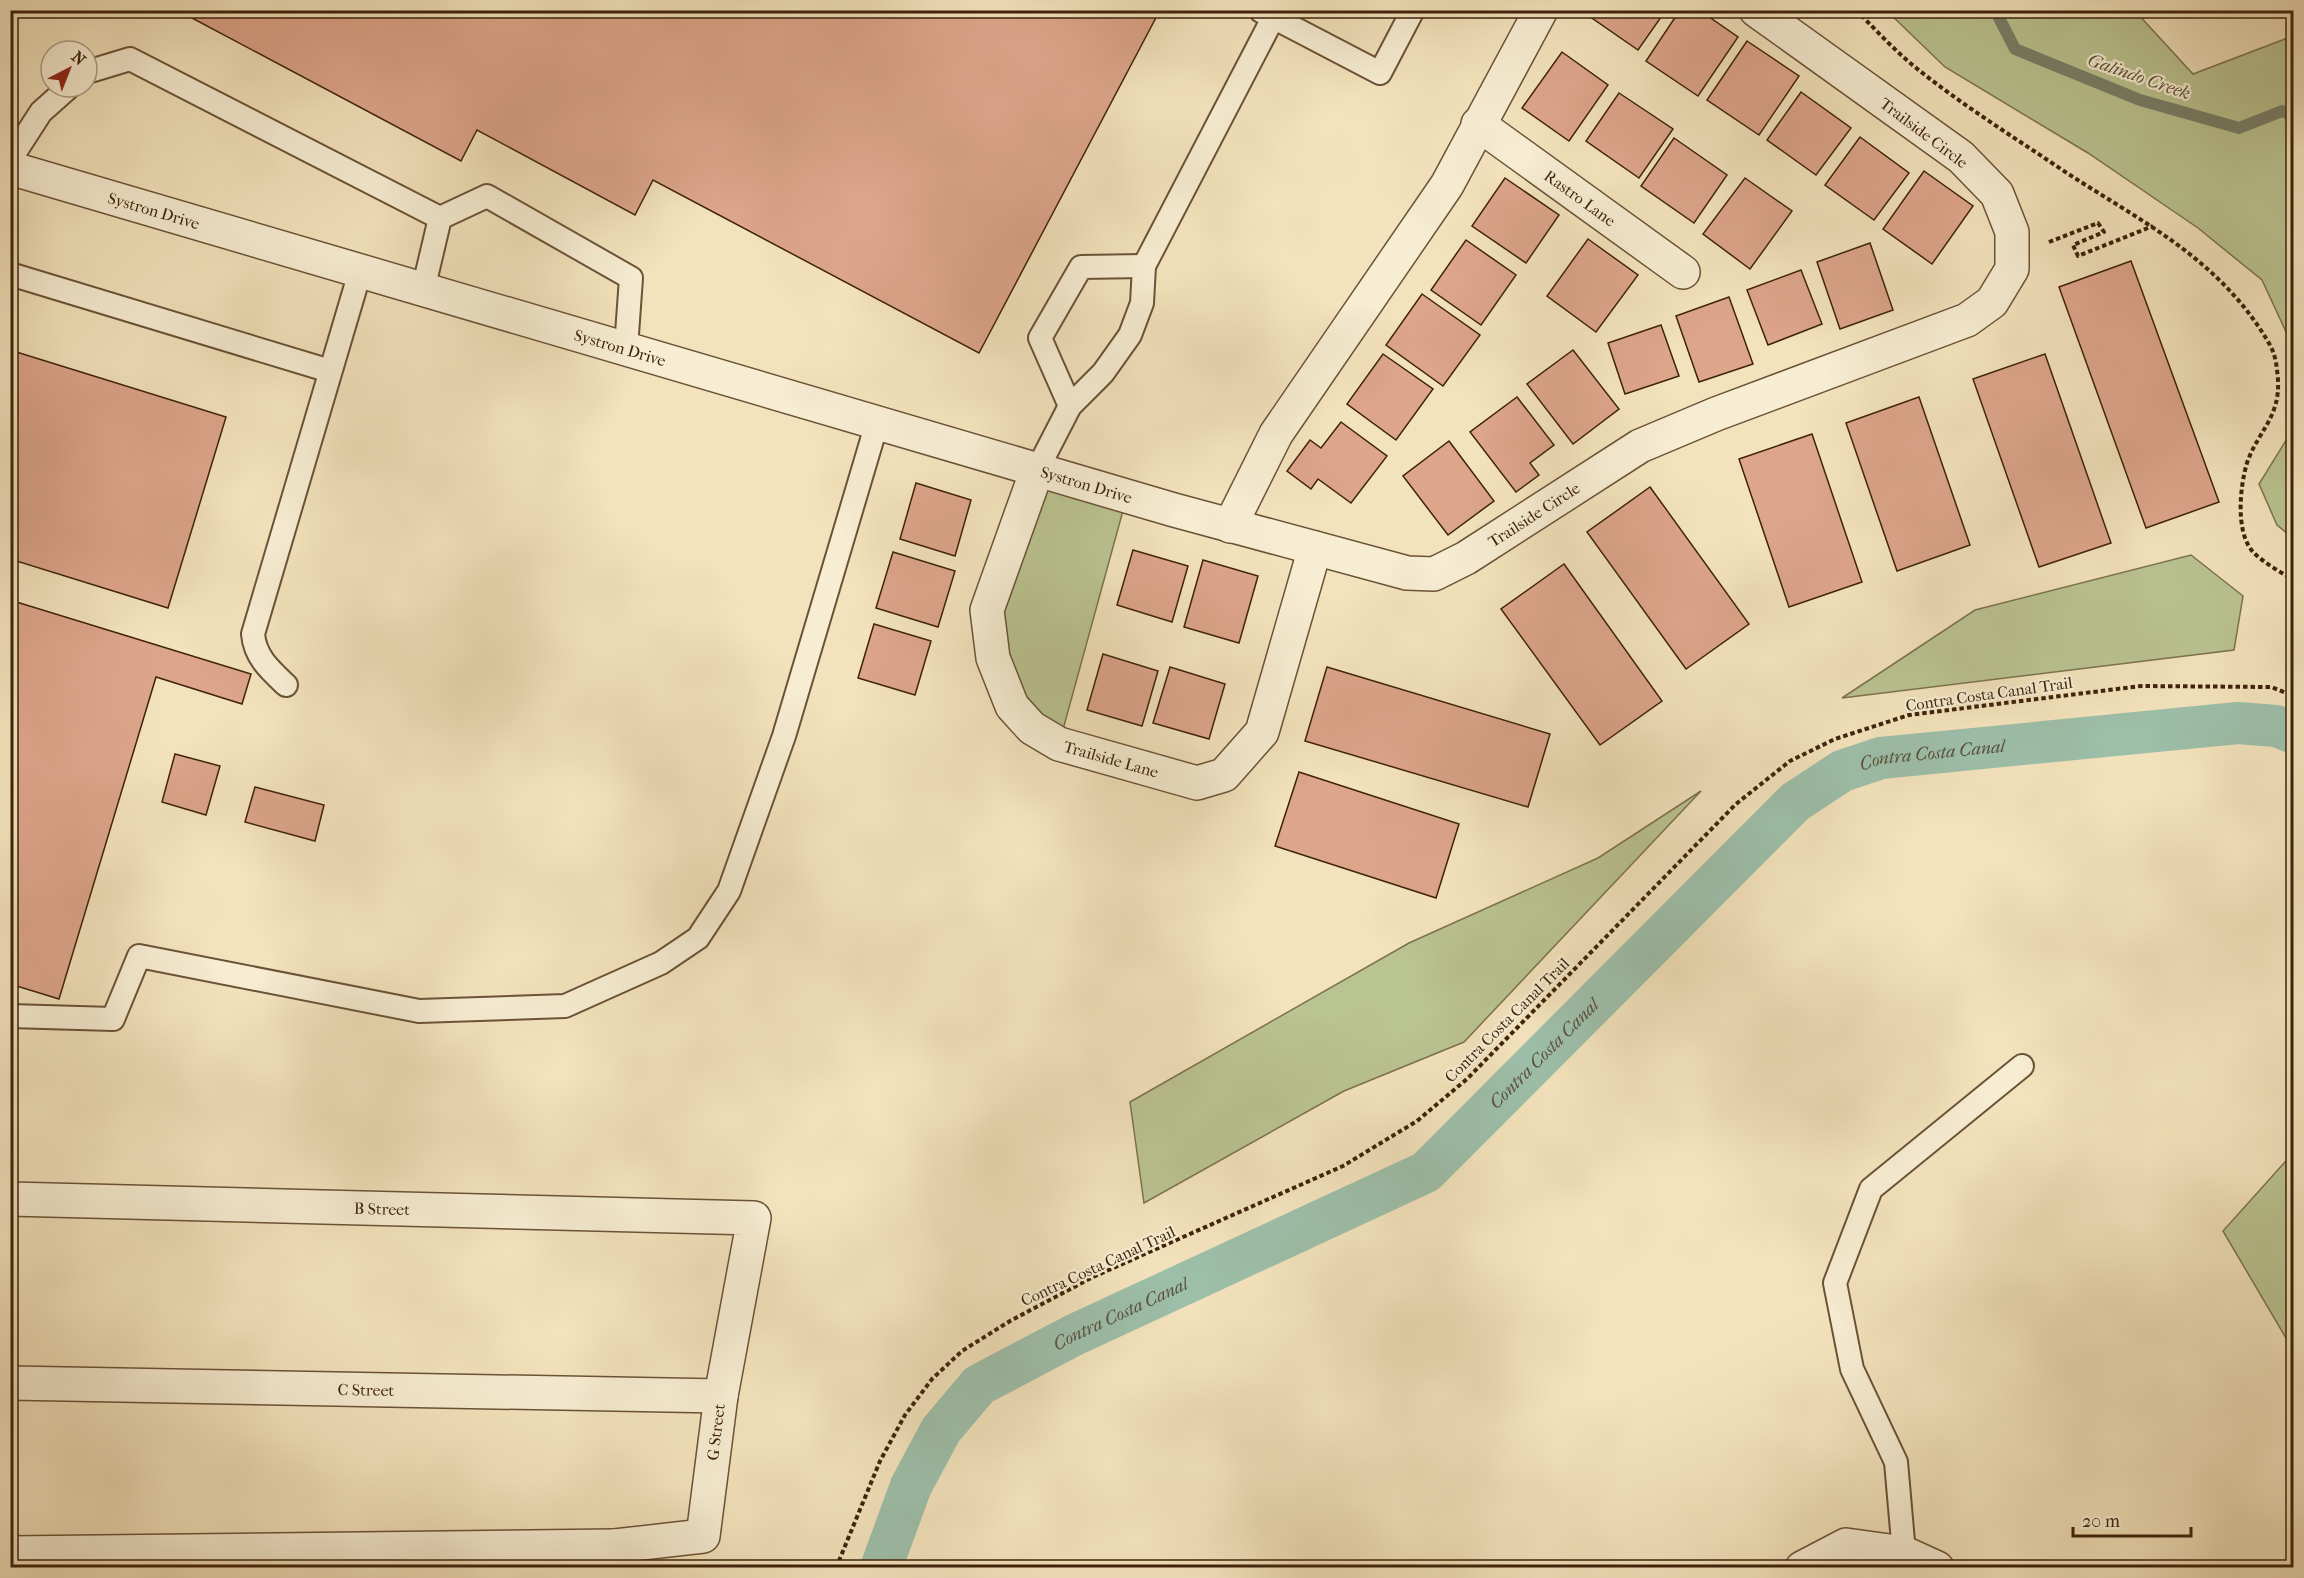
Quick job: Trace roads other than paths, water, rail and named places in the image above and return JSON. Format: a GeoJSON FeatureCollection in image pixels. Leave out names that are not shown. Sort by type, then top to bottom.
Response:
{"type":"FeatureCollection","features":[{"type":"Feature","properties":{"kind":"street"},"geometry":{"type":"LineString","coordinates":[[1230,525],[1276,434],[1447,185],[1541,10]]}},
{"type":"Feature","properties":{"kind":"street","name":"Trailside Circle"},"geometry":{"type":"LineString","coordinates":[[1230,525],[1407,573],[1434,574],[1466,558],[1640,446],[1716,414],[1967,320],[1992,302],[2012,269],[2012,232],[1997,194],[1961,158],[1756,10]]}},
{"type":"Feature","properties":{"kind":"street","name":"Rastro Lane"},"geometry":{"type":"LineString","coordinates":[[1478,124],[1683,272]]}},
{"type":"Feature","properties":{"kind":"street","name":"Systron Drive"},"geometry":{"type":"LineString","coordinates":[[10,168],[1230,525]]}},
{"type":"Feature","properties":{"kind":"street","name":"Trailside Lane"},"geometry":{"type":"LineString","coordinates":[[1037,470],[987,610],[993,658],[1012,706],[1032,728],[1059,744],[1197,783],[1224,775],[1262,732],[1315,548]]}},
{"type":"Feature","properties":{"kind":"street","name":"B Street"},"geometry":{"type":"LineString","coordinates":[[10,1199],[754,1218]]}},
{"type":"Feature","properties":{"kind":"street","name":"G Street"},"geometry":{"type":"LineString","coordinates":[[611,1557],[703,1536],[721,1396],[754,1218]]}},
{"type":"Feature","properties":{"kind":"street","name":"C Street"},"geometry":{"type":"LineString","coordinates":[[10,1383],[721,1396]]}},
{"type":"Feature","properties":{"kind":"street"},"geometry":{"type":"LineString","coordinates":[[1802,1568],[1846,1545],[1904,1553],[1937,1568]]}},
{"type":"Feature","properties":{"kind":"street"},"geometry":{"type":"LineString","coordinates":[[10,1553],[321,1558],[611,1557]]}},
{"type":"Feature","properties":{"kind":"lane"},"geometry":{"type":"LineString","coordinates":[[1037,470],[1070,406],[1103,373],[1130,335],[1142,303],[1144,266],[1266,14],[1380,73],[1413,10]]}},
{"type":"Feature","properties":{"kind":"lane"},"geometry":{"type":"LineString","coordinates":[[99,68],[130,59],[440,218]]}},
{"type":"Feature","properties":{"kind":"lane"},"geometry":{"type":"LineString","coordinates":[[10,160],[41,112],[56,99]]}},
{"type":"Feature","properties":{"kind":"lane"},"geometry":{"type":"LineString","coordinates":[[440,218],[487,196],[631,278],[626,348]]}},
{"type":"Feature","properties":{"kind":"lane"},"geometry":{"type":"LineString","coordinates":[[423,290],[440,218]]}},
{"type":"Feature","properties":{"kind":"lane"},"geometry":{"type":"LineString","coordinates":[[1070,406],[1040,338],[1081,267],[1144,266]]}},
{"type":"Feature","properties":{"kind":"lane"},"geometry":{"type":"LineString","coordinates":[[286,685],[266,666],[254,649],[253,634],[360,272]]}},
{"type":"Feature","properties":{"kind":"lane"},"geometry":{"type":"LineString","coordinates":[[10,274],[330,371]]}},
{"type":"Feature","properties":{"kind":"lane"},"geometry":{"type":"LineString","coordinates":[[10,1016],[113,1018],[139,956],[419,1011],[565,1006],[662,963],[698,938],[729,891],[784,736],[877,423]]}},
{"type":"Feature","properties":{"kind":"lane"},"geometry":{"type":"LineString","coordinates":[[1904,1553],[1896,1462],[1852,1369],[1835,1283],[1871,1189],[2022,1066]]}},
{"type":"Feature","properties":{"kind":"waterway","name":"Galindo Creek"},"geometry":{"type":"LineString","coordinates":[[1995,10],[2015,49],[2140,100],[2239,128],[2282,111],[2294,116]]}},
{"type":"Feature","properties":{"kind":"waterway","name":"Contra Costa Canal"},"geometry":{"type":"LineString","coordinates":[[881,1568],[911,1486],[941,1430],[979,1385],[1074,1335],[1426,1172],[1795,802],[1842,771],[1881,758],[2238,723],[2276,726],[2294,733]]}}]}
